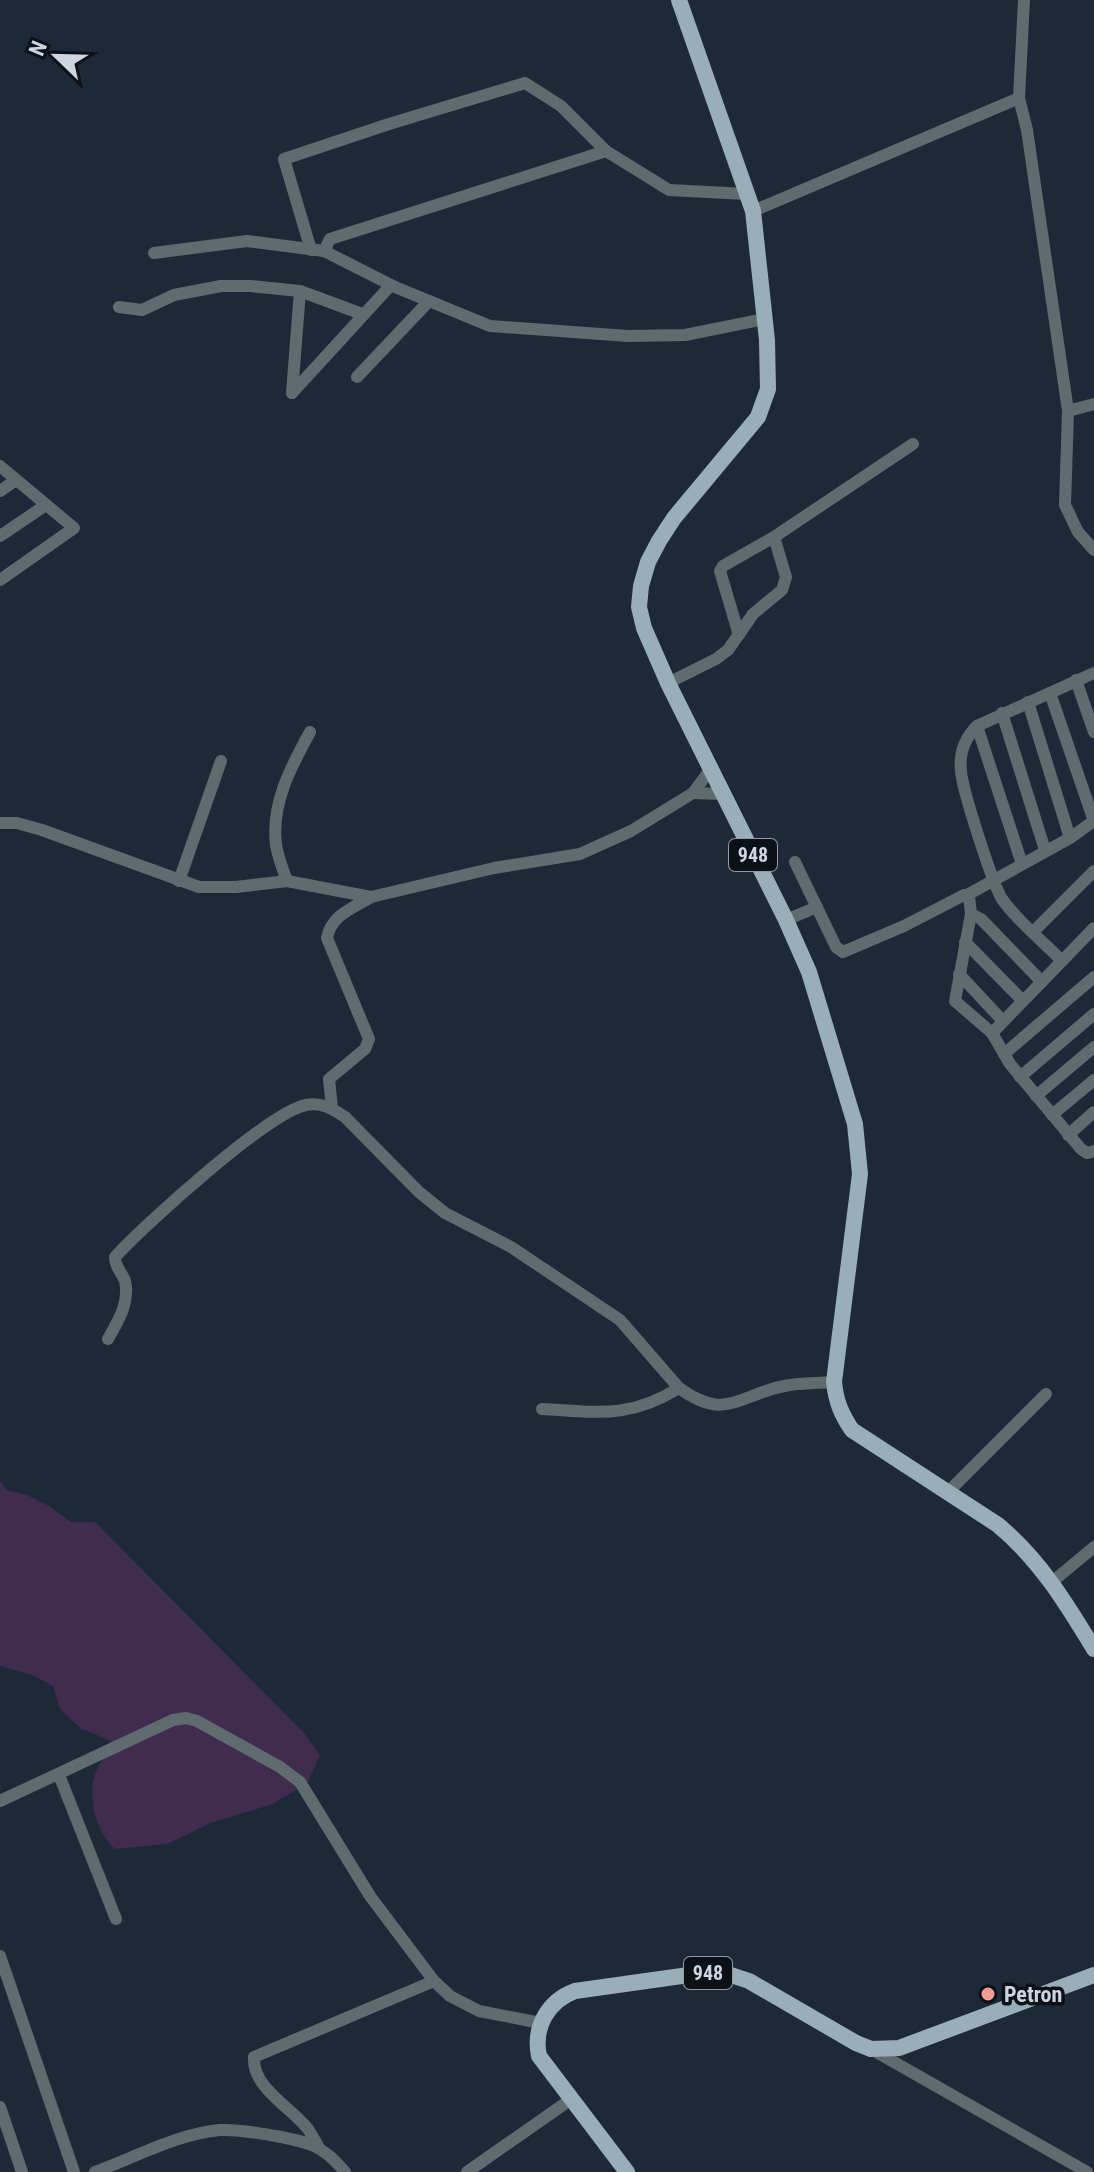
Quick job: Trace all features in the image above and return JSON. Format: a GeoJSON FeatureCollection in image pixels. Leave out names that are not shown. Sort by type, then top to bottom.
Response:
{"type":"FeatureCollection","features":[{"type":"Feature","properties":{"kind":"main road","name":"948"},"geometry":{"type":"LineString","coordinates":[[679,0],[753,211],[765,319],[768,389],[758,417],[674,518],[648,562],[639,607],[644,628],[668,683],[809,972],[855,1124],[860,1174],[834,1382],[839,1406],[852,1430],[998,1525],[1016,1540],[1052,1582],[1094,1649]]}},
{"type":"Feature","properties":{"kind":"main road","name":"948"},"geometry":{"type":"LineString","coordinates":[[541,2023],[561,1996],[575,1991],[703,1973],[728,1974],[749,1981],[871,2049]]}},
{"type":"Feature","properties":{"kind":"main road"},"geometry":{"type":"LineString","coordinates":[[871,2049],[899,2048],[1094,1975]]}},
{"type":"Feature","properties":{"kind":"main road"},"geometry":{"type":"LineString","coordinates":[[541,2023],[537,2045],[539,2056],[627,2172]]}},
{"type":"Feature","properties":{"kind":"street"},"geometry":{"type":"LineString","coordinates":[[1024,0],[1019,98],[1027,130],[1068,411],[1065,505],[1078,532],[1094,550]]}},
{"type":"Feature","properties":{"kind":"street"},"geometry":{"type":"LineString","coordinates":[[317,250],[284,159],[525,83],[561,106],[606,151],[669,190],[746,194]]}},
{"type":"Feature","properties":{"kind":"street"},"geometry":{"type":"LineString","coordinates":[[753,211],[1019,98]]}},
{"type":"Feature","properties":{"kind":"street"},"geometry":{"type":"LineString","coordinates":[[317,250],[330,239],[606,151]]}},
{"type":"Feature","properties":{"kind":"street"},"geometry":{"type":"LineString","coordinates":[[154,253],[247,241],[317,250],[490,326],[628,336],[685,335],[765,319]]}},
{"type":"Feature","properties":{"kind":"street"},"geometry":{"type":"LineString","coordinates":[[300,291],[292,393],[391,285]]}},
{"type":"Feature","properties":{"kind":"street"},"geometry":{"type":"LineString","coordinates":[[119,307],[142,310],[174,295],[221,286],[250,286],[300,291],[362,314]]}},
{"type":"Feature","properties":{"kind":"street"},"geometry":{"type":"LineString","coordinates":[[357,377],[429,301]]}},
{"type":"Feature","properties":{"kind":"street"},"geometry":{"type":"LineString","coordinates":[[1068,411],[1094,404]]}},
{"type":"Feature","properties":{"kind":"street"},"geometry":{"type":"LineString","coordinates":[[739,635],[720,571],[723,566],[774,537],[913,444]]}},
{"type":"Feature","properties":{"kind":"street"},"geometry":{"type":"LineString","coordinates":[[0,466],[74,528],[0,580]]}},
{"type":"Feature","properties":{"kind":"street"},"geometry":{"type":"LineString","coordinates":[[0,491],[16,480]]}},
{"type":"Feature","properties":{"kind":"street"},"geometry":{"type":"LineString","coordinates":[[0,536],[46,505]]}},
{"type":"Feature","properties":{"kind":"street"},"geometry":{"type":"LineString","coordinates":[[668,683],[728,650],[753,614],[782,590],[786,584],[784,567],[774,537]]}},
{"type":"Feature","properties":{"kind":"street"},"geometry":{"type":"LineString","coordinates":[[1062,961],[1001,897],[961,772],[965,742],[977,726],[1094,673]]}},
{"type":"Feature","properties":{"kind":"street"},"geometry":{"type":"LineString","coordinates":[[1076,680],[1094,732]]}},
{"type":"Feature","properties":{"kind":"street"},"geometry":{"type":"LineString","coordinates":[[795,862],[836,947],[846,952],[967,895],[1070,838],[1094,821],[1050,693]]}},
{"type":"Feature","properties":{"kind":"street"},"geometry":{"type":"LineString","coordinates":[[1028,702],[1070,838]]}},
{"type":"Feature","properties":{"kind":"street"},"geometry":{"type":"LineString","coordinates":[[1002,713],[1045,850]]}},
{"type":"Feature","properties":{"kind":"street"},"geometry":{"type":"LineString","coordinates":[[977,726],[1022,864]]}},
{"type":"Feature","properties":{"kind":"street"},"geometry":{"type":"LineString","coordinates":[[287,881],[276,846],[275,820],[282,790],[310,732]]}},
{"type":"Feature","properties":{"kind":"street"},"geometry":{"type":"LineString","coordinates":[[179,881],[221,761]]}},
{"type":"Feature","properties":{"kind":"street"},"geometry":{"type":"LineString","coordinates":[[332,1108],[329,1079],[365,1049],[369,1039],[327,938],[333,920],[371,897],[494,868],[580,854],[631,831],[693,793],[710,770]]}},
{"type":"Feature","properties":{"kind":"street"},"geometry":{"type":"LineString","coordinates":[[693,793],[722,794]]}},
{"type":"Feature","properties":{"kind":"street"},"geometry":{"type":"LineString","coordinates":[[0,823],[17,823],[42,830],[179,881],[215,888],[287,881],[371,897]]}},
{"type":"Feature","properties":{"kind":"street"},"geometry":{"type":"LineString","coordinates":[[1033,932],[1094,871]]}},
{"type":"Feature","properties":{"kind":"street"},"geometry":{"type":"LineString","coordinates":[[967,895],[972,902],[971,914],[955,1001],[992,1033],[1020,1077],[1068,1135],[1084,1152],[1094,1151]]}},
{"type":"Feature","properties":{"kind":"street"},"geometry":{"type":"LineString","coordinates":[[786,920],[817,907]]}},
{"type":"Feature","properties":{"kind":"street"},"geometry":{"type":"LineString","coordinates":[[971,914],[981,919],[1042,982]]}},
{"type":"Feature","properties":{"kind":"street"},"geometry":{"type":"LineString","coordinates":[[992,1033],[1094,928]]}},
{"type":"Feature","properties":{"kind":"street"},"geometry":{"type":"LineString","coordinates":[[965,942],[1023,1001]]}},
{"type":"Feature","properties":{"kind":"street"},"geometry":{"type":"LineString","coordinates":[[959,974],[1003,1021]]}},
{"type":"Feature","properties":{"kind":"street"},"geometry":{"type":"LineString","coordinates":[[1004,1054],[1094,977]]}},
{"type":"Feature","properties":{"kind":"street"},"geometry":{"type":"LineString","coordinates":[[1020,1077],[1094,1014]]}},
{"type":"Feature","properties":{"kind":"street"},"geometry":{"type":"LineString","coordinates":[[1036,1096],[1094,1047]]}},
{"type":"Feature","properties":{"kind":"street"},"geometry":{"type":"LineString","coordinates":[[1052,1115],[1094,1080]]}},
{"type":"Feature","properties":{"kind":"street"},"geometry":{"type":"LineString","coordinates":[[108,1339],[124,1311],[125,1280],[116,1267],[115,1257],[200,1179],[279,1118],[293,1109],[320,1104],[345,1117],[419,1192],[445,1213],[511,1247],[620,1320],[679,1388],[691,1397],[722,1406],[787,1386],[834,1382]]}},
{"type":"Feature","properties":{"kind":"street"},"geometry":{"type":"LineString","coordinates":[[1068,1135],[1094,1112]]}},
{"type":"Feature","properties":{"kind":"street"},"geometry":{"type":"LineString","coordinates":[[542,1409],[626,1411],[657,1401],[679,1388]]}},
{"type":"Feature","properties":{"kind":"street"},"geometry":{"type":"LineString","coordinates":[[947,1493],[1046,1394]]}},
{"type":"Feature","properties":{"kind":"street"},"geometry":{"type":"LineString","coordinates":[[1052,1582],[1094,1547]]}},
{"type":"Feature","properties":{"kind":"street"},"geometry":{"type":"LineString","coordinates":[[0,1801],[173,1720],[186,1718],[197,1721],[238,1742],[300,1782],[370,1896],[434,1981],[462,2004],[497,2016],[541,2023]]}},
{"type":"Feature","properties":{"kind":"street"},"geometry":{"type":"LineString","coordinates":[[59,1775],[116,1919]]}},
{"type":"Feature","properties":{"kind":"street"},"geometry":{"type":"LineString","coordinates":[[0,1956],[74,2172]]}},
{"type":"Feature","properties":{"kind":"street"},"geometry":{"type":"LineString","coordinates":[[345,2172],[268,2090],[253,2066],[254,2057],[434,1981]]}},
{"type":"Feature","properties":{"kind":"street"},"geometry":{"type":"LineString","coordinates":[[871,2049],[1087,2172]]}},
{"type":"Feature","properties":{"kind":"street"},"geometry":{"type":"LineString","coordinates":[[467,2172],[570,2100]]}},
{"type":"Feature","properties":{"kind":"street"},"geometry":{"type":"LineString","coordinates":[[0,2107],[22,2172]]}},
{"type":"Feature","properties":{"kind":"street"},"geometry":{"type":"LineString","coordinates":[[95,2172],[188,2137],[221,2130],[252,2132],[318,2146]]}},
{"type":"Feature","properties":{"kind":"shaded area"},"geometry":{"type":"Polygon","coordinates":[[[0,1481],[7,1490],[27,1495],[49,1506],[71,1522],[95,1522],[304,1733],[320,1755],[307,1784],[270,1805],[213,1822],[167,1844],[115,1849],[97,1822],[92,1788],[100,1764],[121,1745],[80,1728],[60,1709],[53,1686],[30,1674],[0,1666],[0,1481]]]}},
{"type":"Feature","properties":{"kind":"place","name":"Petron"},"geometry":{"type":"Point","coordinates":[988,1994]}}]}
